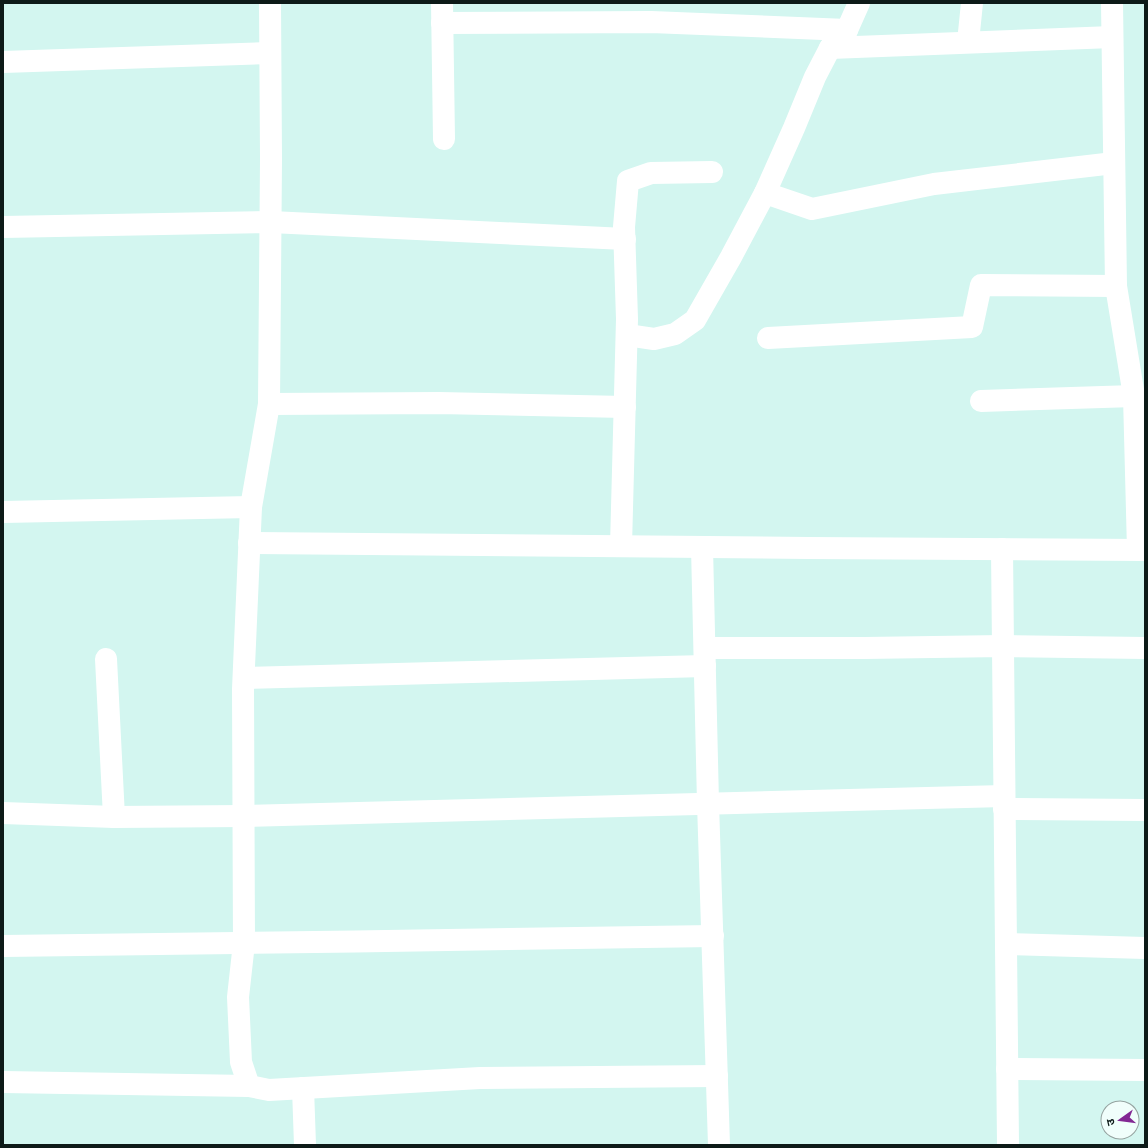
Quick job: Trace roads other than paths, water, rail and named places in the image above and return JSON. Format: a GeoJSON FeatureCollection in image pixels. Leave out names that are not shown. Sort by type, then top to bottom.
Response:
{"type":"FeatureCollection","features":[{"type":"Feature","properties":{"kind":"street"},"geometry":{"type":"LineString","coordinates":[[249,1086],[241,1062],[238,997],[244,943],[244,678],[251,507],[269,404],[271,222],[270,3]]}},
{"type":"Feature","properties":{"kind":"street"},"geometry":{"type":"LineString","coordinates":[[627,335],[654,339],[661,338],[675,334],[695,320],[765,193],[815,77],[830,48],[847,30],[859,3]]}},
{"type":"Feature","properties":{"kind":"street"},"geometry":{"type":"LineString","coordinates":[[968,42],[972,3]]}},
{"type":"Feature","properties":{"kind":"street"},"geometry":{"type":"LineString","coordinates":[[249,543],[1141,550],[1134,396],[1116,286],[1112,3]]}},
{"type":"Feature","properties":{"kind":"street"},"geometry":{"type":"LineString","coordinates":[[444,138],[442,13],[847,30]]}},
{"type":"Feature","properties":{"kind":"street"},"geometry":{"type":"LineString","coordinates":[[830,48],[1112,37]]}},
{"type":"Feature","properties":{"kind":"street"},"geometry":{"type":"LineString","coordinates":[[3,62],[270,53]]}},
{"type":"Feature","properties":{"kind":"street"},"geometry":{"type":"LineString","coordinates":[[765,193],[812,209],[934,184],[1114,163]]}},
{"type":"Feature","properties":{"kind":"street"},"geometry":{"type":"LineString","coordinates":[[621,546],[627,335],[624,227],[628,181],[651,173],[712,172]]}},
{"type":"Feature","properties":{"kind":"street"},"geometry":{"type":"LineString","coordinates":[[3,227],[271,222],[625,239]]}},
{"type":"Feature","properties":{"kind":"street"},"geometry":{"type":"LineString","coordinates":[[768,338],[972,327],[981,285],[1116,286]]}},
{"type":"Feature","properties":{"kind":"street"},"geometry":{"type":"LineString","coordinates":[[981,401],[1134,396]]}},
{"type":"Feature","properties":{"kind":"street"},"geometry":{"type":"LineString","coordinates":[[269,404],[439,403],[625,407]]}},
{"type":"Feature","properties":{"kind":"street"},"geometry":{"type":"LineString","coordinates":[[3,512],[251,507]]}},
{"type":"Feature","properties":{"kind":"street"},"geometry":{"type":"LineString","coordinates":[[702,547],[708,804],[719,1145]]}},
{"type":"Feature","properties":{"kind":"street"},"geometry":{"type":"LineString","coordinates":[[1002,549],[1008,1145]]}},
{"type":"Feature","properties":{"kind":"street"},"geometry":{"type":"LineString","coordinates":[[244,678],[705,657],[864,648],[1002,646],[1145,648]]}},
{"type":"Feature","properties":{"kind":"street"},"geometry":{"type":"LineString","coordinates":[[106,659],[114,817]]}},
{"type":"Feature","properties":{"kind":"street"},"geometry":{"type":"LineString","coordinates":[[3,813],[114,817],[244,816],[708,804],[1004,802],[1145,810]]}},
{"type":"Feature","properties":{"kind":"street"},"geometry":{"type":"LineString","coordinates":[[3,946],[140,946],[713,936]]}},
{"type":"Feature","properties":{"kind":"street"},"geometry":{"type":"LineString","coordinates":[[1006,944],[1145,948]]}},
{"type":"Feature","properties":{"kind":"street"},"geometry":{"type":"LineString","coordinates":[[1007,1069],[1145,1070]]}},
{"type":"Feature","properties":{"kind":"street"},"geometry":{"type":"LineString","coordinates":[[3,1082],[249,1086],[268,1090],[480,1078],[717,1076]]}},
{"type":"Feature","properties":{"kind":"street"},"geometry":{"type":"LineString","coordinates":[[303,1088],[305,1145]]}}]}
